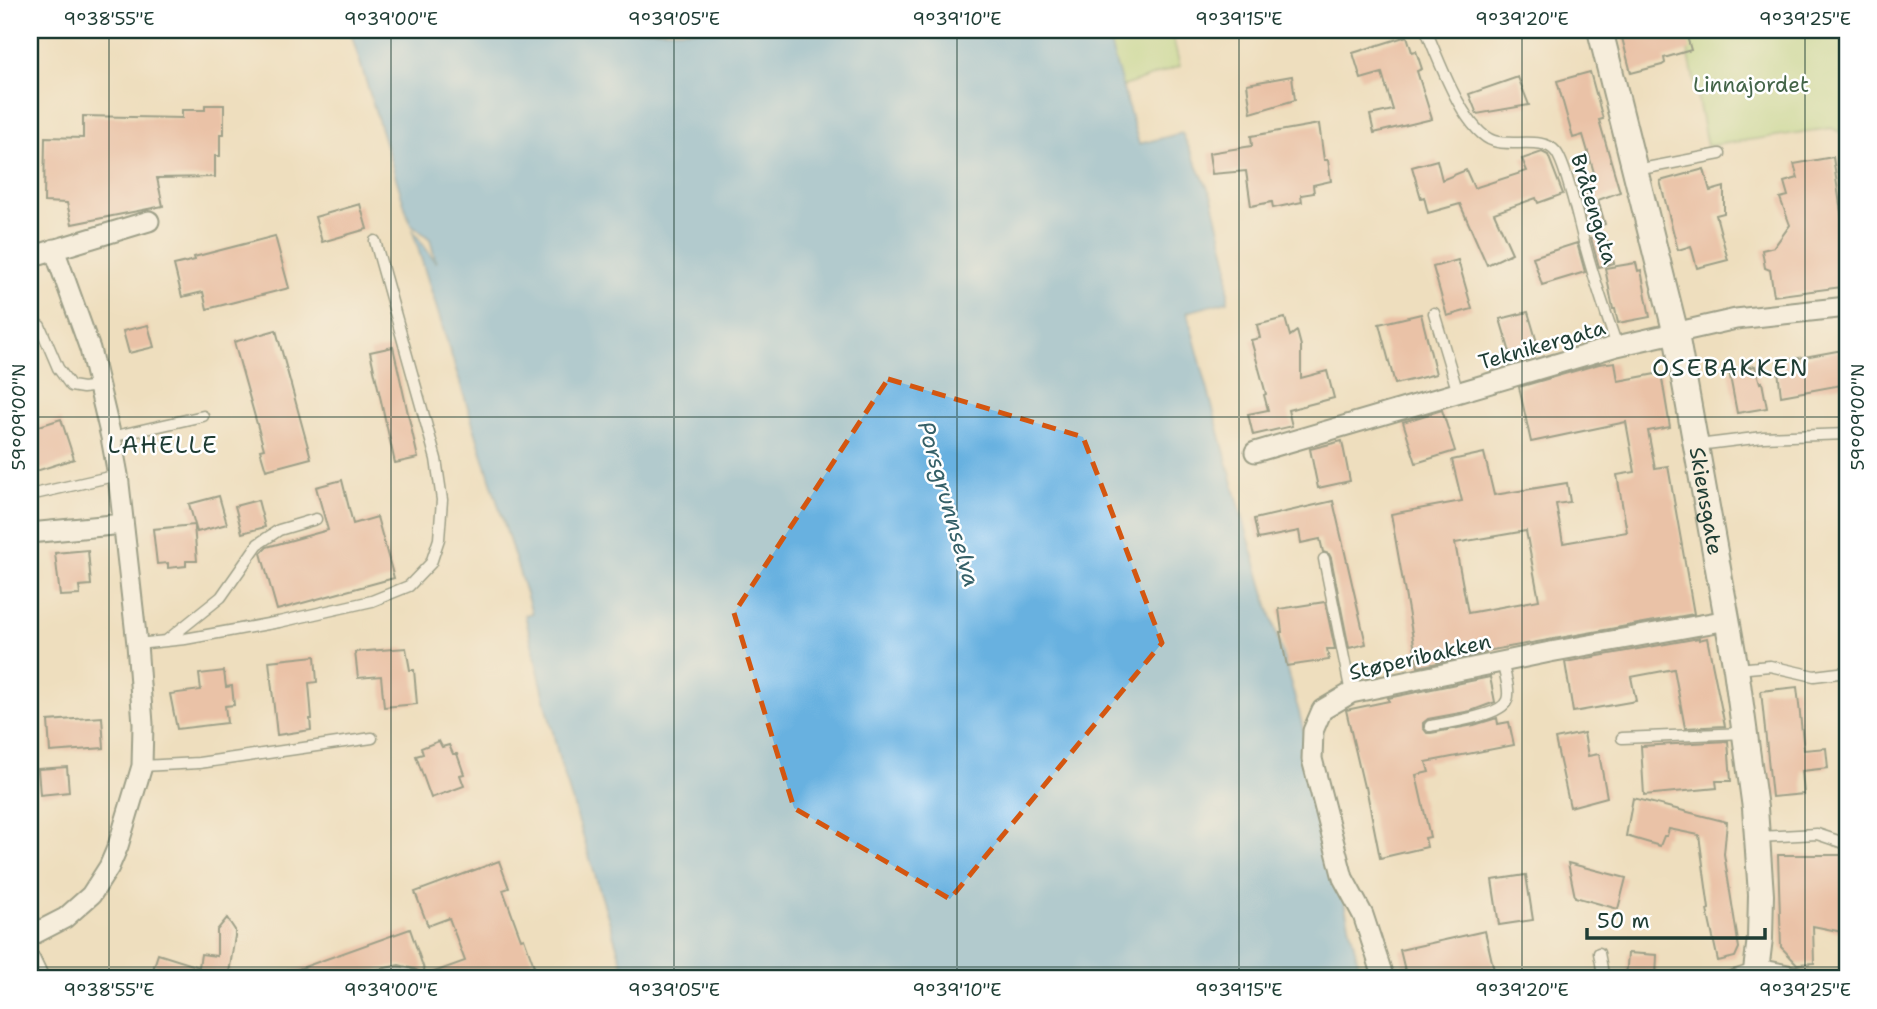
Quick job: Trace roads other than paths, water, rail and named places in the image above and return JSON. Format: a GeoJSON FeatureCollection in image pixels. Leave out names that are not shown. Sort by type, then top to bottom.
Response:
{"type":"FeatureCollection","features":[{"type":"Feature","properties":{"kind":"street","name":"Skiensgate"},"geometry":{"type":"LineString","coordinates":[[1600,30],[1676,334],[1728,620],[1757,837],[1761,895],[1756,974]]}},
{"type":"Feature","properties":{"kind":"street"},"geometry":{"type":"LineString","coordinates":[[30,257],[149,222]]}},
{"type":"Feature","properties":{"kind":"street"},"geometry":{"type":"LineString","coordinates":[[30,936],[65,918],[91,895],[109,867],[118,846],[142,765],[143,723],[137,644],[118,475],[90,349],[54,249]]}},
{"type":"Feature","properties":{"kind":"street","name":"Teknikergata"},"geometry":{"type":"LineString","coordinates":[[1255,452],[1617,346],[1736,319],[1847,307]]}},
{"type":"Feature","properties":{"kind":"street"},"geometry":{"type":"LineString","coordinates":[[30,533],[122,524]]}},
{"type":"Feature","properties":{"kind":"street","name":"Støperibakken"},"geometry":{"type":"LineString","coordinates":[[1384,979],[1363,915],[1343,878],[1312,759],[1313,732],[1322,710],[1352,693],[1728,620]]}},
{"type":"Feature","properties":{"kind":"street"},"geometry":{"type":"LineString","coordinates":[[30,960],[39,979]]}},
{"type":"Feature","properties":{"kind":"street"},"geometry":{"type":"LineString","coordinates":[[1756,974],[1808,979]]}},
{"type":"Feature","properties":{"kind":"lane","name":"Bråtengata"},"geometry":{"type":"LineString","coordinates":[[1426,30],[1457,102],[1482,134],[1494,141],[1543,145],[1555,150],[1562,164],[1587,254],[1617,346]]}},
{"type":"Feature","properties":{"kind":"lane"},"geometry":{"type":"LineString","coordinates":[[1636,170],[1720,154]]}},
{"type":"Feature","properties":{"kind":"lane"},"geometry":{"type":"LineString","coordinates":[[137,644],[279,622],[372,601],[409,586],[431,564],[439,539],[442,500],[436,459],[375,240]]}},
{"type":"Feature","properties":{"kind":"lane"},"geometry":{"type":"LineString","coordinates":[[1434,313],[1458,393]]}},
{"type":"Feature","properties":{"kind":"lane"},"geometry":{"type":"LineString","coordinates":[[30,321],[40,326],[58,369],[71,386],[99,386]]}},
{"type":"Feature","properties":{"kind":"lane"},"geometry":{"type":"LineString","coordinates":[[111,437],[203,416]]}},
{"type":"Feature","properties":{"kind":"lane"},"geometry":{"type":"LineString","coordinates":[[1698,444],[1847,434]]}},
{"type":"Feature","properties":{"kind":"lane"},"geometry":{"type":"LineString","coordinates":[[30,495],[118,475]]}},
{"type":"Feature","properties":{"kind":"lane"},"geometry":{"type":"LineString","coordinates":[[166,641],[221,597],[258,544],[279,530],[316,519]]}},
{"type":"Feature","properties":{"kind":"lane"},"geometry":{"type":"LineString","coordinates":[[1324,559],[1352,693]]}},
{"type":"Feature","properties":{"kind":"lane"},"geometry":{"type":"LineString","coordinates":[[1847,572],[1847,579]]}},
{"type":"Feature","properties":{"kind":"lane"},"geometry":{"type":"LineString","coordinates":[[1430,726],[1494,712],[1504,706],[1508,693],[1502,662]]}},
{"type":"Feature","properties":{"kind":"lane"},"geometry":{"type":"LineString","coordinates":[[1736,669],[1770,666],[1814,676],[1847,672]]}},
{"type":"Feature","properties":{"kind":"lane"},"geometry":{"type":"LineString","coordinates":[[1622,738],[1745,733]]}},
{"type":"Feature","properties":{"kind":"lane"},"geometry":{"type":"LineString","coordinates":[[142,765],[199,763],[372,738]]}},
{"type":"Feature","properties":{"kind":"lane"},"geometry":{"type":"LineString","coordinates":[[1757,837],[1817,834],[1847,844]]}},
{"type":"Feature","properties":{"kind":"lane"},"geometry":{"type":"LineString","coordinates":[[1599,953],[1604,979]]}},
{"type":"Feature","properties":{"kind":"lane"},"geometry":{"type":"LineString","coordinates":[[370,979],[396,970],[410,973],[416,979]]}},
{"type":"Feature","properties":{"kind":"lane"},"geometry":{"type":"LineString","coordinates":[[1722,979],[1756,974]]}},
{"type":"Feature","properties":{"kind":"water","name":"Porsgrunnselva"},"geometry":{"type":"Polygon","coordinates":[[[350,30],[1106,30],[1139,144],[1182,133],[1212,197],[1228,263],[1228,301],[1187,312],[1299,712],[1362,979],[627,979],[559,758],[525,615],[532,613],[412,229],[436,263],[430,239],[410,223],[350,30]]]}},
{"type":"Feature","properties":{"kind":"district","name":"OSEBAKKEN"},"geometry":{"type":"Point","coordinates":[1731,368]}},
{"type":"Feature","properties":{"kind":"district","name":"LAHELLE"},"geometry":{"type":"Point","coordinates":[163,445]}},
{"type":"Feature","properties":{"kind":"park label","name":"Linnajordet"},"geometry":{"type":"Point","coordinates":[1751,85]}}]}
